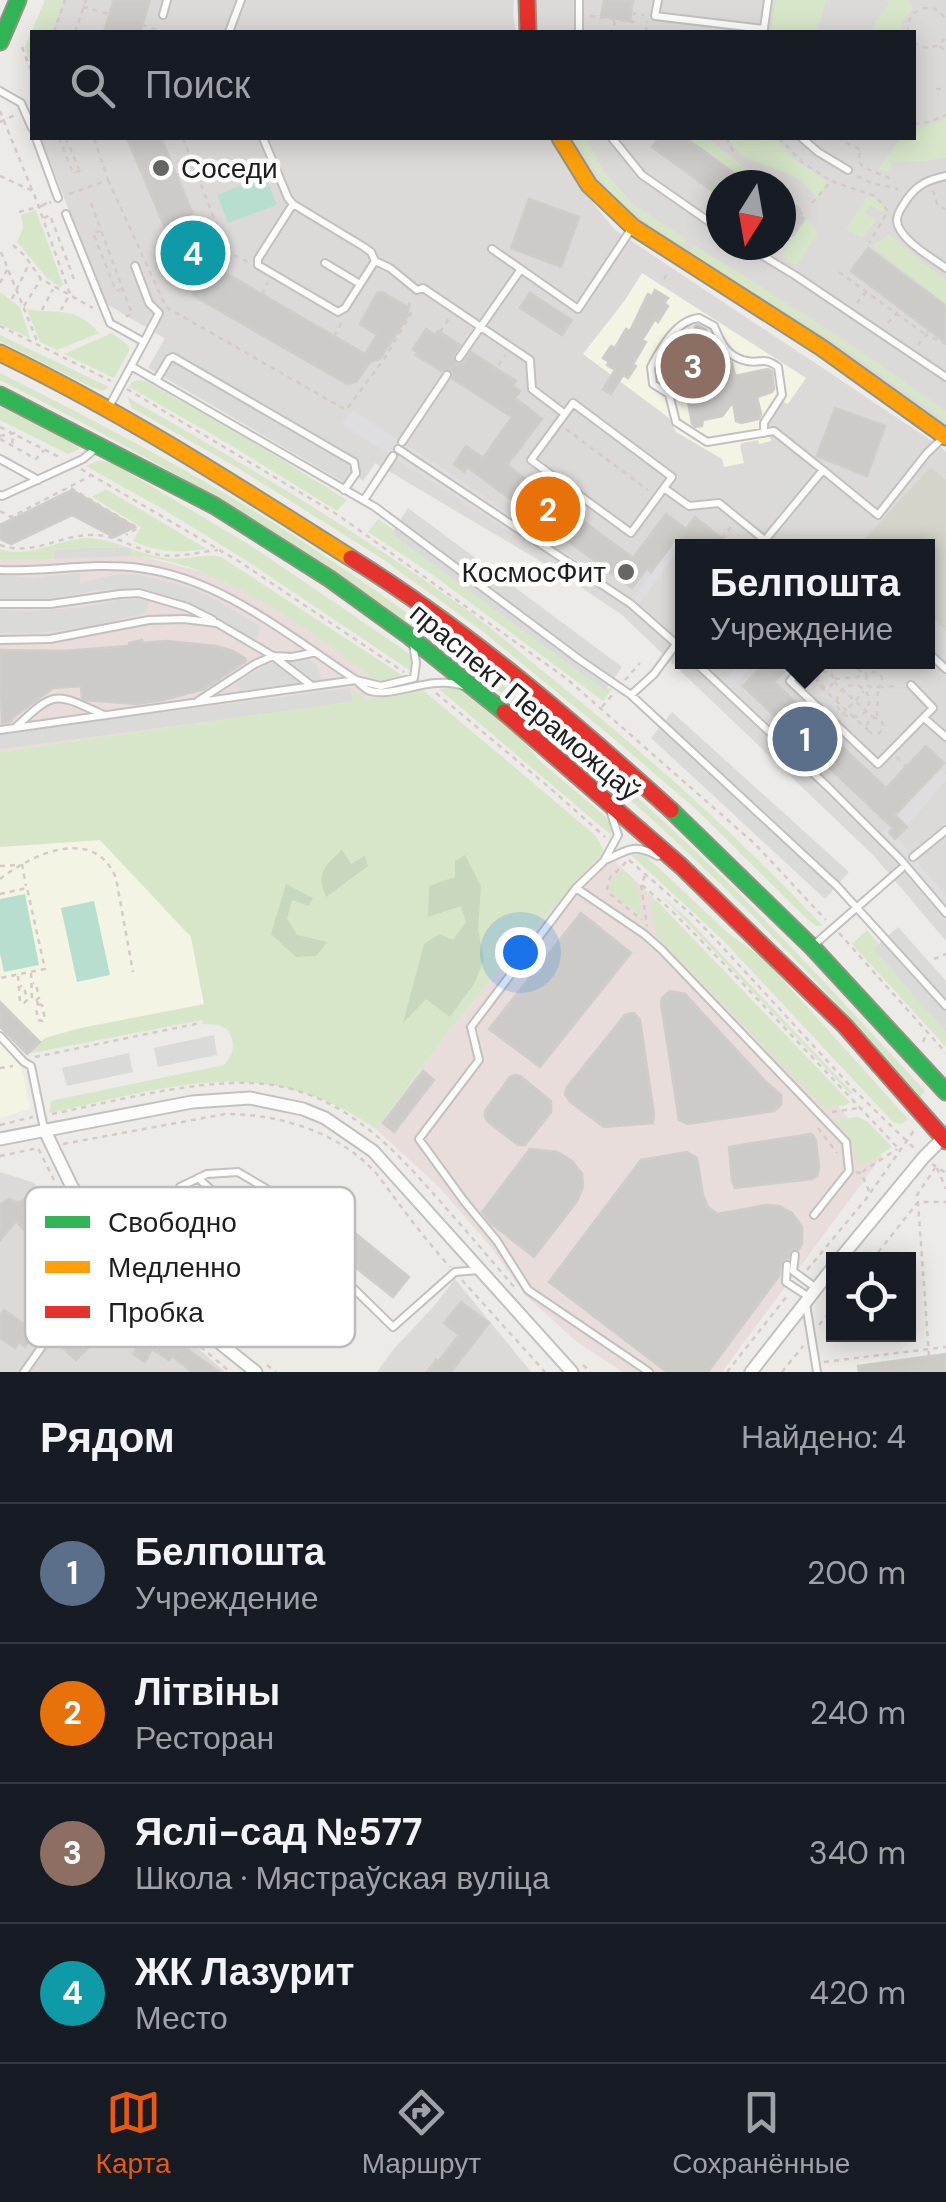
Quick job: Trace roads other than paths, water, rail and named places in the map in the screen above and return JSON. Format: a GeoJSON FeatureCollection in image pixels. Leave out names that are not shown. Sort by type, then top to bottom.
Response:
{"type":"FeatureCollection","features":[{"type":"Feature","properties":{"kind":"main road"},"geometry":{"type":"LineString","coordinates":[[0,42],[18,0]]}},
{"type":"Feature","properties":{"kind":"main road"},"geometry":{"type":"LineString","coordinates":[[526,0],[528,30]]}},
{"type":"Feature","properties":{"kind":"main road"},"geometry":{"type":"LineString","coordinates":[[561,140],[590,185],[632,226],[822,348],[945,436]]}},
{"type":"Feature","properties":{"kind":"main road","name":"праспект Пераможцаў"},"geometry":{"type":"LineString","coordinates":[[0,353],[108,409],[230,480],[436,615],[510,672],[701,839],[812,947],[946,1092]]}},
{"type":"Feature","properties":{"kind":"main road","name":"праспект Пераможцаў"},"geometry":{"type":"LineString","coordinates":[[0,394],[216,506],[330,579],[482,693],[681,866],[845,1026],[945,1138]]}},
{"type":"Feature","properties":{"kind":"street"},"geometry":{"type":"LineString","coordinates":[[0,1139],[224,1098],[268,1100],[303,1109],[373,1151],[479,1270],[577,1368]]}},
{"type":"Feature","properties":{"kind":"street"},"geometry":{"type":"LineString","coordinates":[[44,1130],[72,1187]]}},
{"type":"Feature","properties":{"kind":"street"},"geometry":{"type":"LineString","coordinates":[[846,1252],[916,1166],[945,1138]]}},
{"type":"Feature","properties":{"kind":"street"},"geometry":{"type":"LineString","coordinates":[[751,1372],[826,1276]]}},
{"type":"Feature","properties":{"kind":"street"},"geometry":{"type":"LineString","coordinates":[[229,1347],[259,1367]]}},
{"type":"Feature","properties":{"kind":"lane"},"geometry":{"type":"LineString","coordinates":[[163,15],[167,0]]}},
{"type":"Feature","properties":{"kind":"lane"},"geometry":{"type":"LineString","coordinates":[[230,30],[241,0]]}},
{"type":"Feature","properties":{"kind":"lane"},"geometry":{"type":"LineString","coordinates":[[579,0],[579,30]]}},
{"type":"Feature","properties":{"kind":"lane"},"geometry":{"type":"LineString","coordinates":[[658,0],[655,16],[764,30],[768,0]]}},
{"type":"Feature","properties":{"kind":"lane"},"geometry":{"type":"LineString","coordinates":[[0,91],[21,103],[30,122]]}},
{"type":"Feature","properties":{"kind":"lane"},"geometry":{"type":"LineString","coordinates":[[37,140],[62,197]]}},
{"type":"Feature","properties":{"kind":"lane"},"geometry":{"type":"LineString","coordinates":[[264,140],[293,204],[364,246],[375,261],[417,290],[424,288],[530,360],[532,389],[565,414]]}},
{"type":"Feature","properties":{"kind":"lane"},"geometry":{"type":"LineString","coordinates":[[614,140],[642,176],[706,220]]}},
{"type":"Feature","properties":{"kind":"lane"},"geometry":{"type":"LineString","coordinates":[[804,140],[847,173]]}},
{"type":"Feature","properties":{"kind":"lane"},"geometry":{"type":"LineString","coordinates":[[946,176],[926,180],[915,188],[897,214],[896,223],[906,239],[946,268]]}},
{"type":"Feature","properties":{"kind":"lane"},"geometry":{"type":"LineString","coordinates":[[293,204],[258,258],[258,265],[338,312],[345,308],[375,261]]}},
{"type":"Feature","properties":{"kind":"lane"},"geometry":{"type":"LineString","coordinates":[[66,214],[110,323],[144,342]]}},
{"type":"Feature","properties":{"kind":"lane"},"geometry":{"type":"LineString","coordinates":[[492,249],[578,309],[632,226]]}},
{"type":"Feature","properties":{"kind":"lane"},"geometry":{"type":"LineString","coordinates":[[770,260],[946,377]]}},
{"type":"Feature","properties":{"kind":"lane"},"geometry":{"type":"LineString","coordinates":[[325,263],[360,284]]}},
{"type":"Feature","properties":{"kind":"lane"},"geometry":{"type":"LineString","coordinates":[[108,409],[160,312],[149,303],[135,266]]}},
{"type":"Feature","properties":{"kind":"lane"},"geometry":{"type":"LineString","coordinates":[[459,358],[521,269]]}},
{"type":"Feature","properties":{"kind":"lane"},"geometry":{"type":"LineString","coordinates":[[764,433],[764,423],[782,394],[778,367],[763,359],[744,360],[720,345],[714,326],[699,318],[672,333],[651,366],[654,384],[668,394],[676,422],[707,442],[774,432],[878,514],[945,436]]}},
{"type":"Feature","properties":{"kind":"lane"},"geometry":{"type":"LineString","coordinates":[[157,379],[173,357],[354,462],[356,472],[344,490]]}},
{"type":"Feature","properties":{"kind":"lane"},"geometry":{"type":"LineString","coordinates":[[131,366],[364,500],[630,695],[857,907],[946,1006]]}},
{"type":"Feature","properties":{"kind":"lane"},"geometry":{"type":"LineString","coordinates":[[364,500],[448,375]]}},
{"type":"Feature","properties":{"kind":"lane"},"geometry":{"type":"LineString","coordinates":[[573,403],[672,476],[631,532],[531,460],[565,414],[573,403]]}},
{"type":"Feature","properties":{"kind":"lane"},"geometry":{"type":"LineString","coordinates":[[1,497],[83,459],[98,446]]}},
{"type":"Feature","properties":{"kind":"lane"},"geometry":{"type":"LineString","coordinates":[[398,449],[630,604],[675,640]]}},
{"type":"Feature","properties":{"kind":"lane"},"geometry":{"type":"LineString","coordinates":[[0,459],[38,480]]}},
{"type":"Feature","properties":{"kind":"lane"},"geometry":{"type":"LineString","coordinates":[[765,539],[823,470]]}},
{"type":"Feature","properties":{"kind":"lane"},"geometry":{"type":"LineString","coordinates":[[664,488],[689,506],[719,503],[758,539]]}},
{"type":"Feature","properties":{"kind":"lane"},"geometry":{"type":"LineString","coordinates":[[0,570],[116,566],[194,580],[270,623],[366,690],[381,692],[444,682],[482,693]]}},
{"type":"Feature","properties":{"kind":"lane"},"geometry":{"type":"LineString","coordinates":[[0,604],[50,604],[139,593],[187,607],[218,623],[274,656],[313,686]]}},
{"type":"Feature","properties":{"kind":"lane"},"geometry":{"type":"LineString","coordinates":[[0,640],[50,638],[150,620],[218,623]]}},
{"type":"Feature","properties":{"kind":"lane"},"geometry":{"type":"LineString","coordinates":[[0,730],[356,680],[381,686],[414,678],[416,649],[409,636]]}},
{"type":"Feature","properties":{"kind":"lane"},"geometry":{"type":"LineString","coordinates":[[630,695],[675,650]]}},
{"type":"Feature","properties":{"kind":"lane"},"geometry":{"type":"LineString","coordinates":[[192,704],[254,664],[274,656],[314,652]]}},
{"type":"Feature","properties":{"kind":"lane"},"geometry":{"type":"LineString","coordinates":[[703,669],[900,859],[946,913]]}},
{"type":"Feature","properties":{"kind":"lane"},"geometry":{"type":"LineString","coordinates":[[801,669],[790,681],[878,764],[933,708],[911,685]]}},
{"type":"Feature","properties":{"kind":"lane"},"geometry":{"type":"LineString","coordinates":[[15,728],[44,701],[65,698],[106,716]]}},
{"type":"Feature","properties":{"kind":"lane"},"geometry":{"type":"LineString","coordinates":[[924,718],[946,737]]}},
{"type":"Feature","properties":{"kind":"lane"},"geometry":{"type":"LineString","coordinates":[[604,861],[618,836],[606,800]]}},
{"type":"Feature","properties":{"kind":"lane"},"geometry":{"type":"LineString","coordinates":[[913,857],[944,834]]}},
{"type":"Feature","properties":{"kind":"lane"},"geometry":{"type":"LineString","coordinates":[[650,1372],[528,1290],[497,1241],[420,1139],[479,1060],[471,1026],[576,888],[604,861],[630,847],[681,866]]}},
{"type":"Feature","properties":{"kind":"lane"},"geometry":{"type":"LineString","coordinates":[[812,947],[901,869]]}},
{"type":"Feature","properties":{"kind":"lane"},"geometry":{"type":"LineString","coordinates":[[576,888],[662,950],[846,1142],[849,1171],[814,1215]]}},
{"type":"Feature","properties":{"kind":"lane"},"geometry":{"type":"LineString","coordinates":[[0,1036],[31,1066],[44,1130]]}},
{"type":"Feature","properties":{"kind":"lane"},"geometry":{"type":"LineString","coordinates":[[182,1187],[207,1174],[238,1172],[263,1187]]}},
{"type":"Feature","properties":{"kind":"lane"},"geometry":{"type":"LineString","coordinates":[[198,1178],[208,1187]]}},
{"type":"Feature","properties":{"kind":"lane"},"geometry":{"type":"LineString","coordinates":[[795,1255],[793,1271],[801,1277],[810,1295],[810,1338],[820,1372]]}},
{"type":"Feature","properties":{"kind":"lane"},"geometry":{"type":"LineString","coordinates":[[787,1265],[786,1282],[810,1295]]}},
{"type":"Feature","properties":{"kind":"lane"},"geometry":{"type":"LineString","coordinates":[[355,1289],[393,1326],[455,1272],[479,1270]]}},
{"type":"Feature","properties":{"kind":"lane"},"geometry":{"type":"LineString","coordinates":[[24,1372],[41,1348]]}},
{"type":"Feature","properties":{"kind":"place","name":"Соседи"},"geometry":{"type":"Point","coordinates":[161,168]}},
{"type":"Feature","properties":{"kind":"place","name":"ЖК Лазурит"},"geometry":{"type":"Point","coordinates":[193,253]}},
{"type":"Feature","properties":{"kind":"place","name":"Яслі-сад №577"},"geometry":{"type":"Point","coordinates":[693,366]}},
{"type":"Feature","properties":{"kind":"place","name":"Літвіны"},"geometry":{"type":"Point","coordinates":[548,509]}},
{"type":"Feature","properties":{"kind":"place","name":"КосмосФит"},"geometry":{"type":"Point","coordinates":[626,572]}},
{"type":"Feature","properties":{"kind":"place","name":"Белпошта"},"geometry":{"type":"Point","coordinates":[805,739]}}]}
